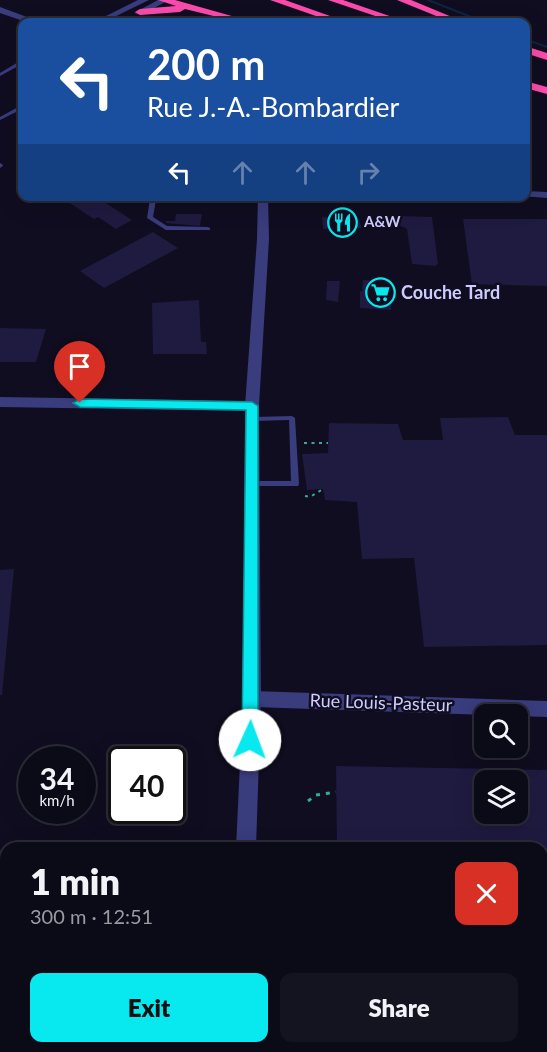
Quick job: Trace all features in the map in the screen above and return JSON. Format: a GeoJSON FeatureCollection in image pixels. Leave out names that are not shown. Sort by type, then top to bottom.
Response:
{"type":"FeatureCollection","features":[{"type":"Feature","properties":{"kind":"highway"},"geometry":{"type":"LineString","coordinates":[[164,0],[231,18]]}},
{"type":"Feature","properties":{"kind":"highway"},"geometry":{"type":"LineString","coordinates":[[275,0],[330,18]]}},
{"type":"Feature","properties":{"kind":"highway"},"geometry":{"type":"LineString","coordinates":[[333,0],[389,18]]}},
{"type":"Feature","properties":{"kind":"highway"},"geometry":{"type":"LineString","coordinates":[[402,0],[449,18]]}},
{"type":"Feature","properties":{"kind":"highway"},"geometry":{"type":"LineString","coordinates":[[140,12],[194,9]]}},
{"type":"Feature","properties":{"kind":"highway"},"geometry":{"type":"LineString","coordinates":[[530,51],[547,57]]}},
{"type":"Feature","properties":{"kind":"highway"},"geometry":{"type":"LineString","coordinates":[[530,64],[547,69]]}},
{"type":"Feature","properties":{"kind":"highway"},"geometry":{"type":"LineString","coordinates":[[530,86],[547,91]]}},
{"type":"Feature","properties":{"kind":"highway"},"geometry":{"type":"LineString","coordinates":[[530,97],[547,102]]}},
{"type":"Feature","properties":{"kind":"street"},"geometry":{"type":"LineString","coordinates":[[107,18],[145,0]]}},
{"type":"Feature","properties":{"kind":"street"},"geometry":{"type":"LineString","coordinates":[[127,18],[164,0]]}},
{"type":"Feature","properties":{"kind":"street"},"geometry":{"type":"LineString","coordinates":[[0,10],[21,18]]}},
{"type":"Feature","properties":{"kind":"street"},"geometry":{"type":"LineString","coordinates":[[530,194],[547,195]]}},
{"type":"Feature","properties":{"kind":"street"},"geometry":{"type":"LineString","coordinates":[[246,842],[252,699],[252,412],[263,239],[263,201]]}},
{"type":"Feature","properties":{"kind":"street"},"geometry":{"type":"LineString","coordinates":[[0,402],[252,412]]}},
{"type":"Feature","properties":{"kind":"street","name":"Rue Louis-Pasteur"},"geometry":{"type":"LineString","coordinates":[[252,699],[547,709]]}},
{"type":"Feature","properties":{"kind":"lane"},"geometry":{"type":"LineString","coordinates":[[0,75],[18,66]]}},
{"type":"Feature","properties":{"kind":"lane"},"geometry":{"type":"LineString","coordinates":[[0,119],[18,109]]}},
{"type":"Feature","properties":{"kind":"lane"},"geometry":{"type":"LineString","coordinates":[[152,201],[150,218],[166,228],[208,229]]}},
{"type":"Feature","properties":{"kind":"lane"},"geometry":{"type":"LineString","coordinates":[[252,412],[292,418],[295,484],[252,484]]}},
{"type":"Feature","properties":{"kind":"path"},"geometry":{"type":"LineString","coordinates":[[293,443],[328,443]]}},
{"type":"Feature","properties":{"kind":"path"},"geometry":{"type":"LineString","coordinates":[[305,496],[310,497],[323,489]]}},
{"type":"Feature","properties":{"kind":"path"},"geometry":{"type":"LineString","coordinates":[[308,801],[316,795],[336,792]]}},
{"type":"Feature","properties":{"kind":"building"},"geometry":{"type":"Polygon","coordinates":[[[67,201],[103,201],[132,220],[116,229],[98,217],[94,219],[67,201]]]}},
{"type":"Feature","properties":{"kind":"building"},"geometry":{"type":"Polygon","coordinates":[[[176,214],[202,214],[200,226],[166,223],[166,221],[175,221],[176,214]]]}},
{"type":"Feature","properties":{"kind":"building"},"geometry":{"type":"Polygon","coordinates":[[[398,216],[432,217],[438,264],[435,266],[412,264],[407,229],[399,225],[398,216]]]}},
{"type":"Feature","properties":{"kind":"building"},"geometry":{"type":"Polygon","coordinates":[[[322,217],[358,218],[362,228],[323,229],[322,217]]]}},
{"type":"Feature","properties":{"kind":"building"},"geometry":{"type":"Polygon","coordinates":[[[463,219],[547,219],[547,286],[472,284],[463,219]]]}},
{"type":"Feature","properties":{"kind":"building"},"geometry":{"type":"Polygon","coordinates":[[[153,232],[178,248],[104,288],[80,271],[153,232]]]}},
{"type":"Feature","properties":{"kind":"building"},"geometry":{"type":"Polygon","coordinates":[[[363,280],[392,282],[391,310],[360,308],[360,291],[362,291],[363,280]]]}},
{"type":"Feature","properties":{"kind":"building"},"geometry":{"type":"Polygon","coordinates":[[[327,281],[340,281],[338,302],[326,300],[327,281]]]}},
{"type":"Feature","properties":{"kind":"building"},"geometry":{"type":"Polygon","coordinates":[[[199,300],[201,342],[206,342],[207,354],[153,354],[152,303],[199,300]]]}},
{"type":"Feature","properties":{"kind":"building"},"geometry":{"type":"Polygon","coordinates":[[[0,328],[46,329],[36,362],[0,362],[0,328]]]}},
{"type":"Feature","properties":{"kind":"building"},"geometry":{"type":"Polygon","coordinates":[[[508,417],[515,435],[547,435],[547,645],[424,647],[414,558],[362,559],[357,502],[325,500],[323,489],[307,490],[302,454],[328,453],[329,423],[398,424],[403,440],[443,440],[440,418],[508,417]]]}},
{"type":"Feature","properties":{"kind":"building"},"geometry":{"type":"Polygon","coordinates":[[[14,569],[2,695],[0,695],[0,570],[14,569]]]}},
{"type":"Feature","properties":{"kind":"building"},"geometry":{"type":"Polygon","coordinates":[[[336,766],[547,770],[547,842],[337,842],[336,766]]]}},
{"type":"Feature","properties":{"kind":"waterway"},"geometry":{"type":"LineString","coordinates":[[428,0],[474,18]]}},
{"type":"Feature","properties":{"kind":"waterway"},"geometry":{"type":"LineString","coordinates":[[530,41],[547,47]]}},
{"type":"Feature","properties":{"kind":"place","name":"A&W"},"geometry":{"type":"Point","coordinates":[343,222]}},
{"type":"Feature","properties":{"kind":"place","name":"Couche Tard"},"geometry":{"type":"Point","coordinates":[380,293]}},
{"type":"Feature","properties":{"kind":"route"},"geometry":{"type":"LineString","coordinates":[[80,403],[252,406],[250,740]]}}]}
